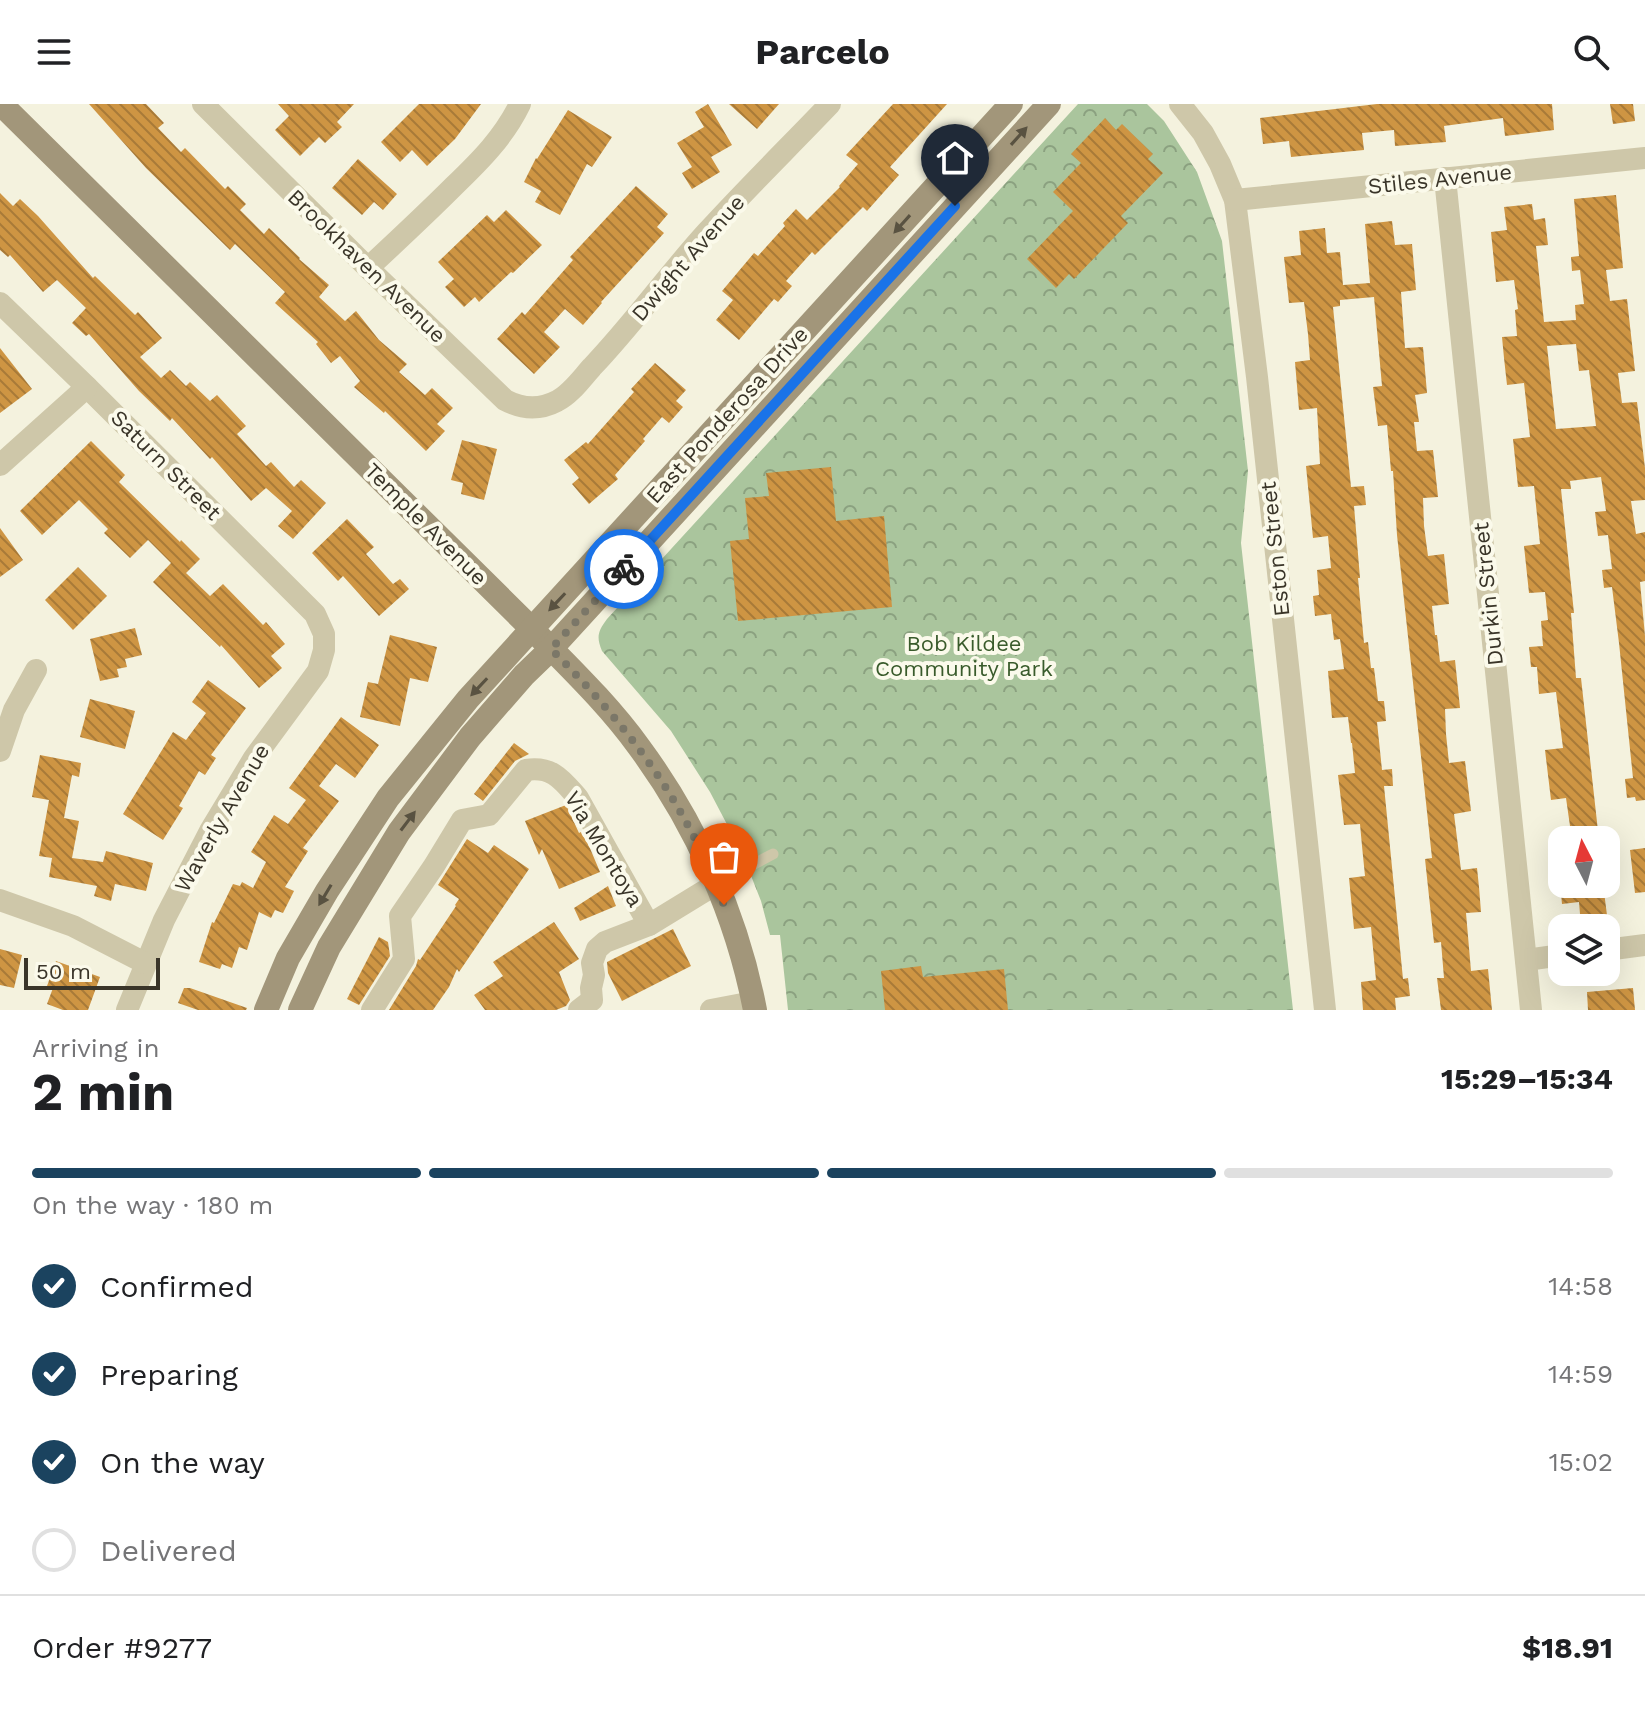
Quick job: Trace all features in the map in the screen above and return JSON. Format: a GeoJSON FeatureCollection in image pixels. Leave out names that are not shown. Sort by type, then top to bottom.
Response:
{"type":"FeatureCollection","features":[{"type":"Feature","properties":{"kind":"main road","name":"Temple Avenue"},"geometry":{"type":"LineString","coordinates":[[1,104],[532,629],[639,746],[679,808],[701,850],[739,948],[754,1006]]}},
{"type":"Feature","properties":{"kind":"main road","name":"East Ponderosa Drive"},"geometry":{"type":"LineString","coordinates":[[266,1010],[288,958],[388,798],[468,699],[1011,104]]}},
{"type":"Feature","properties":{"kind":"main road","name":"East Ponderosa Drive"},"geometry":{"type":"LineString","coordinates":[[300,1010],[329,947],[399,832],[470,737],[1049,104]]}},
{"type":"Feature","properties":{"kind":"street"},"geometry":{"type":"LineString","coordinates":[[368,268],[489,151],[502,136],[520,104]]}},
{"type":"Feature","properties":{"kind":"street","name":"Dwight Avenue"},"geometry":{"type":"LineString","coordinates":[[543,407],[567,394],[707,232],[830,104]]}},
{"type":"Feature","properties":{"kind":"street","name":"Eston Street"},"geometry":{"type":"LineString","coordinates":[[1180,104],[1203,133],[1235,200],[1325,1010]]}},
{"type":"Feature","properties":{"kind":"street","name":"Brookhaven Avenue"},"geometry":{"type":"LineString","coordinates":[[216,108],[368,268],[505,400],[515,405],[543,407]]}},
{"type":"Feature","properties":{"kind":"street","name":"Stiles Avenue"},"geometry":{"type":"LineString","coordinates":[[1235,200],[1645,158]]}},
{"type":"Feature","properties":{"kind":"street","name":"Durkin Street"},"geometry":{"type":"LineString","coordinates":[[1445,178],[1531,1010]]}},
{"type":"Feature","properties":{"kind":"street","name":"Saturn Street"},"geometry":{"type":"LineString","coordinates":[[0,303],[315,614],[324,634]]}},
{"type":"Feature","properties":{"kind":"street"},"geometry":{"type":"LineString","coordinates":[[0,465],[87,387]]}},
{"type":"Feature","properties":{"kind":"street","name":"Waverly Avenue"},"geometry":{"type":"LineString","coordinates":[[127,1010],[170,908],[229,798],[254,758],[318,671],[324,650],[324,634]]}},
{"type":"Feature","properties":{"kind":"street"},"geometry":{"type":"LineString","coordinates":[[0,751],[14,710],[36,670]]}},
{"type":"Feature","properties":{"kind":"street","name":"Via Montoya"},"geometry":{"type":"LineString","coordinates":[[372,1010],[404,959],[400,916],[462,820],[489,815],[526,770],[539,768],[549,771],[578,798],[649,925]]}},
{"type":"Feature","properties":{"kind":"street","name":"Via Montoya"},"geometry":{"type":"LineString","coordinates":[[579,1010],[592,1000],[592,963],[597,949],[605,942],[649,925],[716,884]]}},
{"type":"Feature","properties":{"kind":"street"},"geometry":{"type":"LineString","coordinates":[[1,897],[73,926],[145,963]]}},
{"type":"Feature","properties":{"kind":"street"},"geometry":{"type":"LineString","coordinates":[[1620,948],[1645,945]]}},
{"type":"Feature","properties":{"kind":"street"},"geometry":{"type":"LineString","coordinates":[[1526,960],[1548,957]]}},
{"type":"Feature","properties":{"kind":"street"},"geometry":{"type":"LineString","coordinates":[[711,1010],[754,1006]]}},
{"type":"Feature","properties":{"kind":"lane"},"geometry":{"type":"LineString","coordinates":[[716,884],[773,854]]}},
{"type":"Feature","properties":{"kind":"green space","name":"Bob Kildee Community Park"},"geometry":{"type":"Polygon","coordinates":[[[1078,104],[1147,104],[1164,121],[1197,172],[1222,241],[1248,471],[1241,543],[1293,1010],[788,1010],[780,935],[770,935],[761,901],[742,853],[710,792],[671,731],[602,651],[600,631],[607,619],[1078,104]]]}},
{"type":"Feature","properties":{"kind":"building"},"geometry":{"type":"Polygon","coordinates":[[[89,104],[146,104],[164,123],[158,128],[181,152],[185,148],[225,189],[228,186],[246,204],[240,210],[264,234],[269,228],[329,285],[319,297],[345,321],[356,311],[379,340],[407,364],[399,372],[425,395],[432,388],[453,408],[437,424],[445,431],[426,451],[385,411],[354,387],[360,381],[340,356],[331,363],[316,344],[318,342],[275,303],[285,292],[235,244],[230,250],[146,168],[89,104]]]}},
{"type":"Feature","properties":{"kind":"building"},"geometry":{"type":"Polygon","coordinates":[[[278,104],[354,104],[337,122],[342,127],[325,143],[319,137],[300,156],[275,130],[289,116],[278,104]]]}},
{"type":"Feature","properties":{"kind":"building"},"geometry":{"type":"Polygon","coordinates":[[[419,104],[481,104],[455,139],[427,166],[412,150],[400,162],[381,142],[419,104]]]}},
{"type":"Feature","properties":{"kind":"building"},"geometry":{"type":"Polygon","coordinates":[[[708,104],[732,145],[711,157],[720,172],[692,189],[682,173],[692,167],[677,143],[704,127],[695,112],[708,104]]]}},
{"type":"Feature","properties":{"kind":"building"},"geometry":{"type":"Polygon","coordinates":[[[729,104],[779,104],[757,129],[729,104]]]}},
{"type":"Feature","properties":{"kind":"building"},"geometry":{"type":"Polygon","coordinates":[[[893,104],[947,104],[890,167],[899,175],[867,211],[863,207],[815,255],[812,252],[786,281],[792,286],[778,302],[774,299],[739,340],[716,320],[733,300],[722,291],[754,253],[758,256],[796,209],[807,220],[840,187],[858,164],[846,155],[893,104]]]}},
{"type":"Feature","properties":{"kind":"building"},"geometry":{"type":"Polygon","coordinates":[[[1377,104],[1552,104],[1554,130],[1505,136],[1503,118],[1444,126],[1446,142],[1395,146],[1394,130],[1362,133],[1364,150],[1291,157],[1289,141],[1263,144],[1260,118],[1377,104]]]}},
{"type":"Feature","properties":{"kind":"building"},"geometry":{"type":"Polygon","coordinates":[[[1610,104],[1633,104],[1635,121],[1613,124],[1610,104]]]}},
{"type":"Feature","properties":{"kind":"building"},"geometry":{"type":"Polygon","coordinates":[[[568,110],[612,137],[592,167],[587,164],[560,215],[535,202],[541,191],[524,182],[568,110]]]}},
{"type":"Feature","properties":{"kind":"building"},"geometry":{"type":"Polygon","coordinates":[[[1105,118],[1116,130],[1122,124],[1153,154],[1148,159],[1163,173],[1121,216],[1128,223],[1074,279],[1069,274],[1056,288],[1027,259],[1073,211],[1053,192],[1081,163],[1071,154],[1105,118]]]}},
{"type":"Feature","properties":{"kind":"building"},"geometry":{"type":"Polygon","coordinates":[[[358,159],[397,194],[383,210],[374,202],[362,215],[332,188],[358,159]]]}},
{"type":"Feature","properties":{"kind":"building"},"geometry":{"type":"Polygon","coordinates":[[[636,186],[668,214],[657,227],[664,233],[583,325],[565,309],[544,332],[560,347],[534,374],[497,339],[522,312],[525,315],[573,260],[570,257],[636,186]]]}},
{"type":"Feature","properties":{"kind":"building"},"geometry":{"type":"Polygon","coordinates":[[[0,193],[13,206],[20,199],[93,278],[95,276],[135,315],[138,312],[162,338],[140,357],[161,378],[170,370],[186,386],[190,382],[210,401],[217,395],[246,426],[237,434],[266,466],[271,462],[294,487],[301,480],[326,503],[293,539],[278,526],[292,511],[266,488],[251,501],[212,457],[210,459],[172,418],[170,421],[139,391],[89,334],[86,336],[72,323],[86,308],[57,280],[43,292],[10,255],[8,257],[0,250],[0,193]]]}},
{"type":"Feature","properties":{"kind":"building"},"geometry":{"type":"Polygon","coordinates":[[[1616,195],[1623,268],[1606,270],[1610,301],[1627,299],[1635,371],[1618,373],[1622,403],[1637,402],[1645,468],[1645,500],[1631,501],[1636,534],[1645,532],[1645,581],[1640,582],[1645,636],[1645,800],[1627,798],[1625,779],[1633,778],[1619,643],[1612,587],[1604,588],[1602,570],[1612,569],[1608,535],[1598,536],[1595,512],[1606,511],[1601,477],[1570,481],[1571,489],[1561,489],[1574,613],[1571,613],[1576,678],[1581,678],[1597,826],[1570,826],[1566,798],[1551,800],[1545,750],[1563,748],[1556,692],[1539,694],[1537,667],[1531,667],[1529,647],[1543,646],[1541,621],[1548,620],[1545,592],[1529,593],[1524,546],[1540,544],[1534,486],[1518,487],[1513,439],[1530,437],[1524,383],[1507,385],[1502,337],[1517,336],[1515,310],[1518,309],[1514,280],[1496,282],[1491,232],[1507,230],[1504,207],[1532,204],[1534,220],[1545,218],[1548,245],[1536,246],[1544,322],[1576,320],[1575,305],[1584,304],[1580,270],[1572,271],[1571,257],[1579,256],[1574,199],[1616,195]],[[1576,344],[1547,346],[1556,429],[1596,426],[1589,370],[1579,371],[1576,344]]]}},
{"type":"Feature","properties":{"kind":"building"},"geometry":{"type":"Polygon","coordinates":[[[506,210],[542,245],[479,302],[475,297],[464,307],[445,287],[454,279],[438,262],[487,215],[494,222],[506,210]]]}},
{"type":"Feature","properties":{"kind":"building"},"geometry":{"type":"Polygon","coordinates":[[[1392,221],[1395,245],[1412,244],[1416,290],[1401,292],[1405,348],[1423,347],[1427,393],[1415,395],[1419,422],[1414,422],[1417,451],[1433,450],[1438,497],[1423,498],[1424,526],[1428,556],[1444,554],[1449,604],[1432,606],[1435,635],[1440,662],[1455,660],[1460,708],[1445,709],[1449,763],[1465,761],[1471,811],[1454,814],[1461,870],[1477,868],[1481,912],[1466,913],[1471,971],[1488,969],[1492,1010],[1441,1010],[1437,978],[1444,978],[1441,942],[1434,943],[1425,859],[1432,858],[1397,535],[1393,471],[1387,425],[1378,426],[1373,387],[1382,386],[1374,297],[1340,300],[1340,306],[1333,307],[1351,487],[1364,486],[1366,505],[1354,506],[1358,578],[1364,643],[1368,642],[1378,701],[1384,701],[1386,721],[1377,722],[1382,770],[1392,769],[1393,786],[1384,786],[1403,979],[1408,978],[1410,996],[1395,998],[1396,1010],[1363,1010],[1361,982],[1376,980],[1371,927],[1354,929],[1349,878],[1365,876],[1360,824],[1344,825],[1338,775],[1355,773],[1352,743],[1348,717],[1332,718],[1328,671],[1344,669],[1340,639],[1334,640],[1331,614],[1315,616],[1313,596],[1319,595],[1317,570],[1331,568],[1328,536],[1313,538],[1306,466],[1320,464],[1317,408],[1299,410],[1295,362],[1310,360],[1308,334],[1304,302],[1289,303],[1284,257],[1301,255],[1299,231],[1325,228],[1327,253],[1340,252],[1343,285],[1370,283],[1365,224],[1392,221]]]}},
{"type":"Feature","properties":{"kind":"building"},"geometry":{"type":"Polygon","coordinates":[[[0,348],[32,389],[0,413],[0,348]]]}},
{"type":"Feature","properties":{"kind":"building"},"geometry":{"type":"Polygon","coordinates":[[[655,363],[686,390],[676,401],[683,407],[669,423],[662,417],[615,475],[618,479],[589,504],[572,484],[579,478],[564,460],[586,442],[588,444],[655,363]]]}},
{"type":"Feature","properties":{"kind":"building"},"geometry":{"type":"Polygon","coordinates":[[[462,440],[497,449],[484,500],[461,494],[463,483],[451,480],[462,440]]]}},
{"type":"Feature","properties":{"kind":"building"},"geometry":{"type":"Polygon","coordinates":[[[91,441],[125,475],[119,482],[200,559],[186,573],[210,596],[223,584],[263,625],[266,622],[285,644],[271,656],[282,668],[259,688],[221,645],[153,582],[171,563],[148,540],[130,558],[104,533],[108,529],[79,500],[42,535],[20,511],[91,441]]]}},
{"type":"Feature","properties":{"kind":"building"},"geometry":{"type":"Polygon","coordinates":[[[831,467],[836,521],[884,516],[892,607],[738,621],[730,541],[749,539],[745,498],[769,496],[766,473],[831,467]]]}},
{"type":"Feature","properties":{"kind":"building"},"geometry":{"type":"Polygon","coordinates":[[[347,519],[374,547],[366,554],[393,584],[400,579],[409,589],[379,616],[343,576],[338,581],[312,553],[347,519]]]}},
{"type":"Feature","properties":{"kind":"building"},"geometry":{"type":"Polygon","coordinates":[[[0,528],[23,560],[0,577],[0,528]]]}},
{"type":"Feature","properties":{"kind":"building"},"geometry":{"type":"Polygon","coordinates":[[[78,567],[107,596],[73,630],[45,600],[78,567]]]}},
{"type":"Feature","properties":{"kind":"building"},"geometry":{"type":"Polygon","coordinates":[[[135,628],[142,655],[125,659],[127,667],[117,669],[119,677],[100,681],[90,639],[135,628]]]}},
{"type":"Feature","properties":{"kind":"building"},"geometry":{"type":"Polygon","coordinates":[[[390,635],[437,647],[428,682],[410,678],[400,726],[360,717],[368,682],[378,684],[390,635]]]}},
{"type":"Feature","properties":{"kind":"building"},"geometry":{"type":"Polygon","coordinates":[[[208,680],[246,708],[211,755],[216,758],[205,775],[199,771],[179,806],[183,808],[163,840],[123,814],[173,732],[186,740],[206,713],[192,702],[208,680]]]}},
{"type":"Feature","properties":{"kind":"building"},"geometry":{"type":"Polygon","coordinates":[[[90,699],[135,711],[125,749],[80,737],[90,699]]]}},
{"type":"Feature","properties":{"kind":"building"},"geometry":{"type":"Polygon","coordinates":[[[341,717],[379,745],[355,778],[336,764],[319,786],[339,801],[303,848],[308,851],[285,887],[294,891],[283,913],[275,910],[271,918],[259,912],[247,950],[239,947],[232,968],[222,964],[220,969],[199,962],[212,922],[233,884],[240,886],[242,882],[253,888],[266,862],[251,852],[274,815],[288,824],[306,800],[289,788],[341,717]]]}},
{"type":"Feature","properties":{"kind":"building"},"geometry":{"type":"Polygon","coordinates":[[[514,743],[529,754],[515,761],[483,801],[474,794],[514,743]]]}},
{"type":"Feature","properties":{"kind":"building"},"geometry":{"type":"Polygon","coordinates":[[[40,755],[81,763],[79,777],[72,775],[64,818],[79,821],[72,858],[103,862],[106,851],[153,863],[146,891],[115,884],[111,901],[94,896],[97,886],[49,877],[52,858],[39,856],[49,800],[32,797],[40,755]]]}},
{"type":"Feature","properties":{"kind":"building"},"geometry":{"type":"Polygon","coordinates":[[[566,805],[600,872],[559,889],[542,849],[539,855],[525,821],[566,805]]]}},
{"type":"Feature","properties":{"kind":"building"},"geometry":{"type":"Polygon","coordinates":[[[467,839],[488,853],[494,845],[529,869],[459,972],[457,969],[433,1010],[389,1010],[418,959],[456,906],[459,899],[438,885],[467,839]]]}},
{"type":"Feature","properties":{"kind":"building"},"geometry":{"type":"Polygon","coordinates":[[[1645,848],[1645,892],[1635,893],[1630,850],[1645,848]]]}},
{"type":"Feature","properties":{"kind":"building"},"geometry":{"type":"Polygon","coordinates":[[[608,886],[616,906],[580,921],[574,908],[608,886]]]}},
{"type":"Feature","properties":{"kind":"building"},"geometry":{"type":"Polygon","coordinates":[[[1561,898],[1605,898],[1607,914],[1580,914],[1579,902],[1562,904],[1561,898]]]}},
{"type":"Feature","properties":{"kind":"building"},"geometry":{"type":"Polygon","coordinates":[[[554,922],[579,959],[559,972],[570,1000],[566,1006],[556,1010],[485,1010],[474,995],[503,976],[493,962],[554,922]]]}},
{"type":"Feature","properties":{"kind":"building"},"geometry":{"type":"Polygon","coordinates":[[[673,929],[691,966],[622,1001],[608,973],[607,962],[673,929]]]}},
{"type":"Feature","properties":{"kind":"building"},"geometry":{"type":"Polygon","coordinates":[[[379,937],[388,942],[390,956],[359,1005],[347,999],[379,937]]]}},
{"type":"Feature","properties":{"kind":"building"},"geometry":{"type":"Polygon","coordinates":[[[0,949],[22,955],[14,988],[0,985],[0,949]]]}},
{"type":"Feature","properties":{"kind":"building"},"geometry":{"type":"Polygon","coordinates":[[[56,961],[100,977],[88,1010],[63,1010],[47,1004],[53,988],[47,986],[56,961]]]}},
{"type":"Feature","properties":{"kind":"building"},"geometry":{"type":"Polygon","coordinates":[[[921,966],[923,977],[1004,969],[1008,1010],[885,1010],[881,971],[921,966]]]}},
{"type":"Feature","properties":{"kind":"building"},"geometry":{"type":"Polygon","coordinates":[[[184,988],[247,1008],[198,1010],[178,1003],[184,988]]]}},
{"type":"Feature","properties":{"kind":"building"},"geometry":{"type":"Polygon","coordinates":[[[1633,988],[1635,1010],[1588,1010],[1587,992],[1633,988]]]}},
{"type":"Feature","properties":{"kind":"way so far"},"geometry":{"type":"LineString","coordinates":[[624,569],[551,649],[608,709],[660,777],[701,850],[724,905]]}},
{"type":"Feature","properties":{"kind":"route"},"geometry":{"type":"LineString","coordinates":[[624,569],[955,206]]}}]}
